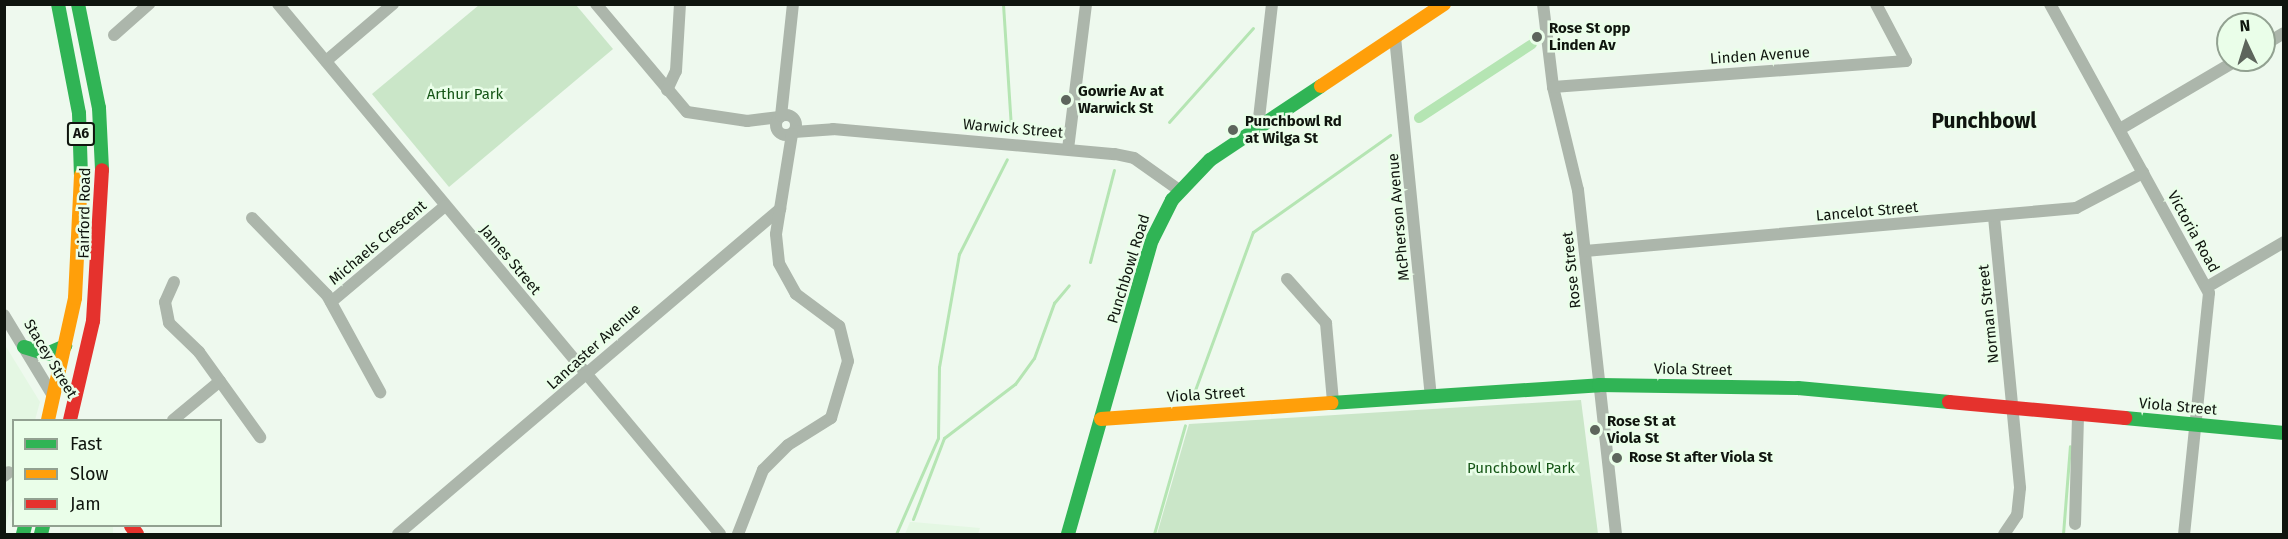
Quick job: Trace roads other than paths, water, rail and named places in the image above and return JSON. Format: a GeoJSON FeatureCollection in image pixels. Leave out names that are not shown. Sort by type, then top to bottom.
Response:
{"type":"FeatureCollection","features":[{"type":"Feature","properties":{"kind":"main road","name":"Fairford Road"},"geometry":{"type":"LineString","coordinates":[[48,419],[65,346],[81,244],[83,185],[79,113],[58,4]]}},
{"type":"Feature","properties":{"kind":"main road","name":"Fairford Road"},"geometry":{"type":"LineString","coordinates":[[69,419],[93,321],[104,208],[99,108],[78,4]]}},
{"type":"Feature","properties":{"kind":"main road","name":"Punchbowl Road"},"geometry":{"type":"LineString","coordinates":[[1068,534],[1152,240],[1179,190],[1258,127],[1444,4]]}},
{"type":"Feature","properties":{"kind":"main road"},"geometry":{"type":"LineString","coordinates":[[24,347],[47,354],[65,346]]}},
{"type":"Feature","properties":{"kind":"main road","name":"Viola Street"},"geometry":{"type":"LineString","coordinates":[[1101,419],[1599,385],[1798,388],[2283,433]]}},
{"type":"Feature","properties":{"kind":"main road","name":"Stacey Street"},"geometry":{"type":"LineString","coordinates":[[54,396],[68,419]]}},
{"type":"Feature","properties":{"kind":"street"},"geometry":{"type":"LineString","coordinates":[[114,35],[148,4]]}},
{"type":"Feature","properties":{"kind":"street","name":"James Street"},"geometry":{"type":"LineString","coordinates":[[278,4],[720,534]]}},
{"type":"Feature","properties":{"kind":"street"},"geometry":{"type":"LineString","coordinates":[[326,61],[393,4]]}},
{"type":"Feature","properties":{"kind":"street"},"geometry":{"type":"LineString","coordinates":[[596,4],[667,90],[676,71],[680,4]]}},
{"type":"Feature","properties":{"kind":"street"},"geometry":{"type":"LineString","coordinates":[[738,534],[763,470],[788,445],[831,418],[848,361],[839,326],[796,294],[781,272],[776,234],[787,118],[793,4]]}},
{"type":"Feature","properties":{"kind":"street"},"geometry":{"type":"LineString","coordinates":[[1068,149],[1086,4]]}},
{"type":"Feature","properties":{"kind":"street"},"geometry":{"type":"LineString","coordinates":[[1258,127],[1272,4]]}},
{"type":"Feature","properties":{"kind":"street","name":"Rose Street"},"geometry":{"type":"LineString","coordinates":[[1542,4],[1553,87],[1574,166],[1616,534]]}},
{"type":"Feature","properties":{"kind":"street","name":"Linden Avenue"},"geometry":{"type":"LineString","coordinates":[[1553,87],[1906,61],[1876,4]]}},
{"type":"Feature","properties":{"kind":"street","name":"Victoria Road"},"geometry":{"type":"LineString","coordinates":[[2049,4],[2207,287],[2210,309],[2192,424],[2184,534]]}},
{"type":"Feature","properties":{"kind":"street","name":"McPherson Avenue"},"geometry":{"type":"LineString","coordinates":[[1395,37],[1431,395]]}},
{"type":"Feature","properties":{"kind":"street"},"geometry":{"type":"LineString","coordinates":[[2120,129],[2217,72]]}},
{"type":"Feature","properties":{"kind":"street","name":"Warwick Street"},"geometry":{"type":"LineString","coordinates":[[667,90],[687,112],[747,122],[785,132],[833,129],[1128,156],[1179,190]]}},
{"type":"Feature","properties":{"kind":"street"},"geometry":{"type":"LineString","coordinates":[[785,132],[787,118]]}},
{"type":"Feature","properties":{"kind":"street","name":"Warwick Street"},"geometry":{"type":"LineString","coordinates":[[747,122],[787,118],[833,129]]}},
{"type":"Feature","properties":{"kind":"street","name":"Lancelot Street"},"geometry":{"type":"LineString","coordinates":[[1585,251],[1994,217],[2076,208],[2143,173]]}},
{"type":"Feature","properties":{"kind":"street","name":"Michaels Crescent"},"geometry":{"type":"LineString","coordinates":[[331,302],[445,206]]}},
{"type":"Feature","properties":{"kind":"street","name":"Lancaster Avenue"},"geometry":{"type":"LineString","coordinates":[[398,534],[780,209]]}},
{"type":"Feature","properties":{"kind":"street","name":"Norman Street"},"geometry":{"type":"LineString","coordinates":[[1994,217],[2014,408],[2020,498],[2004,534]]}},
{"type":"Feature","properties":{"kind":"street","name":"Michaels Crescent"},"geometry":{"type":"LineString","coordinates":[[252,218],[331,302],[380,392]]}},
{"type":"Feature","properties":{"kind":"street"},"geometry":{"type":"LineString","coordinates":[[2207,287],[2283,242]]}},
{"type":"Feature","properties":{"kind":"street"},"geometry":{"type":"LineString","coordinates":[[1287,279],[1326,323],[1334,402]]}},
{"type":"Feature","properties":{"kind":"street"},"geometry":{"type":"LineString","coordinates":[[174,282],[165,302],[169,323],[220,381],[260,437]]}},
{"type":"Feature","properties":{"kind":"street","name":"Stacey Street"},"geometry":{"type":"LineString","coordinates":[[4,315],[54,396]]}},
{"type":"Feature","properties":{"kind":"street"},"geometry":{"type":"LineString","coordinates":[[175,419],[220,381]]}},
{"type":"Feature","properties":{"kind":"street"},"geometry":{"type":"LineString","coordinates":[[2075,524],[2078,414]]}},
{"type":"Feature","properties":{"kind":"waterway"},"geometry":{"type":"LineString","coordinates":[[1003,4],[1011,129]]}},
{"type":"Feature","properties":{"kind":"waterway"},"geometry":{"type":"LineString","coordinates":[[1169,122],[1253,28]]}},
{"type":"Feature","properties":{"kind":"waterway"},"geometry":{"type":"LineString","coordinates":[[1419,118],[1532,44]]}},
{"type":"Feature","properties":{"kind":"waterway"},"geometry":{"type":"LineString","coordinates":[[1191,401],[1253,232],[1390,135]]}},
{"type":"Feature","properties":{"kind":"waterway"},"geometry":{"type":"LineString","coordinates":[[896,534],[938,438],[939,367],[959,254],[1007,159]]}},
{"type":"Feature","properties":{"kind":"waterway"},"geometry":{"type":"LineString","coordinates":[[1090,262],[1114,170]]}},
{"type":"Feature","properties":{"kind":"waterway"},"geometry":{"type":"LineString","coordinates":[[913,519],[944,438],[1015,384],[1034,358],[1054,303],[1069,285]]}},
{"type":"Feature","properties":{"kind":"waterway"},"geometry":{"type":"LineString","coordinates":[[1154,534],[1185,425]]}},
{"type":"Feature","properties":{"kind":"waterway"},"geometry":{"type":"LineString","coordinates":[[2063,534],[2070,446]]}},
{"type":"Feature","properties":{"kind":"place","name":"Rose St opp Linden Av"},"geometry":{"type":"Point","coordinates":[1537,37]}},
{"type":"Feature","properties":{"kind":"place","name":"Gowrie Av at Warwick St"},"geometry":{"type":"Point","coordinates":[1066,100]}},
{"type":"Feature","properties":{"kind":"place","name":"Punchbowl Rd at Wilga St"},"geometry":{"type":"Point","coordinates":[1233,130]}},
{"type":"Feature","properties":{"kind":"place","name":"Rose St at Viola St"},"geometry":{"type":"Point","coordinates":[1595,430]}},
{"type":"Feature","properties":{"kind":"place","name":"Rose St after Viola St"},"geometry":{"type":"Point","coordinates":[1617,458]}},
{"type":"Feature","properties":{"kind":"district","name":"Punchbowl"},"geometry":{"type":"Point","coordinates":[1984,121]}},
{"type":"Feature","properties":{"kind":"park label","name":"Arthur Park"},"geometry":{"type":"Point","coordinates":[465,95]}},
{"type":"Feature","properties":{"kind":"park label","name":"Punchbowl Park"},"geometry":{"type":"Point","coordinates":[1521,469]}}]}
